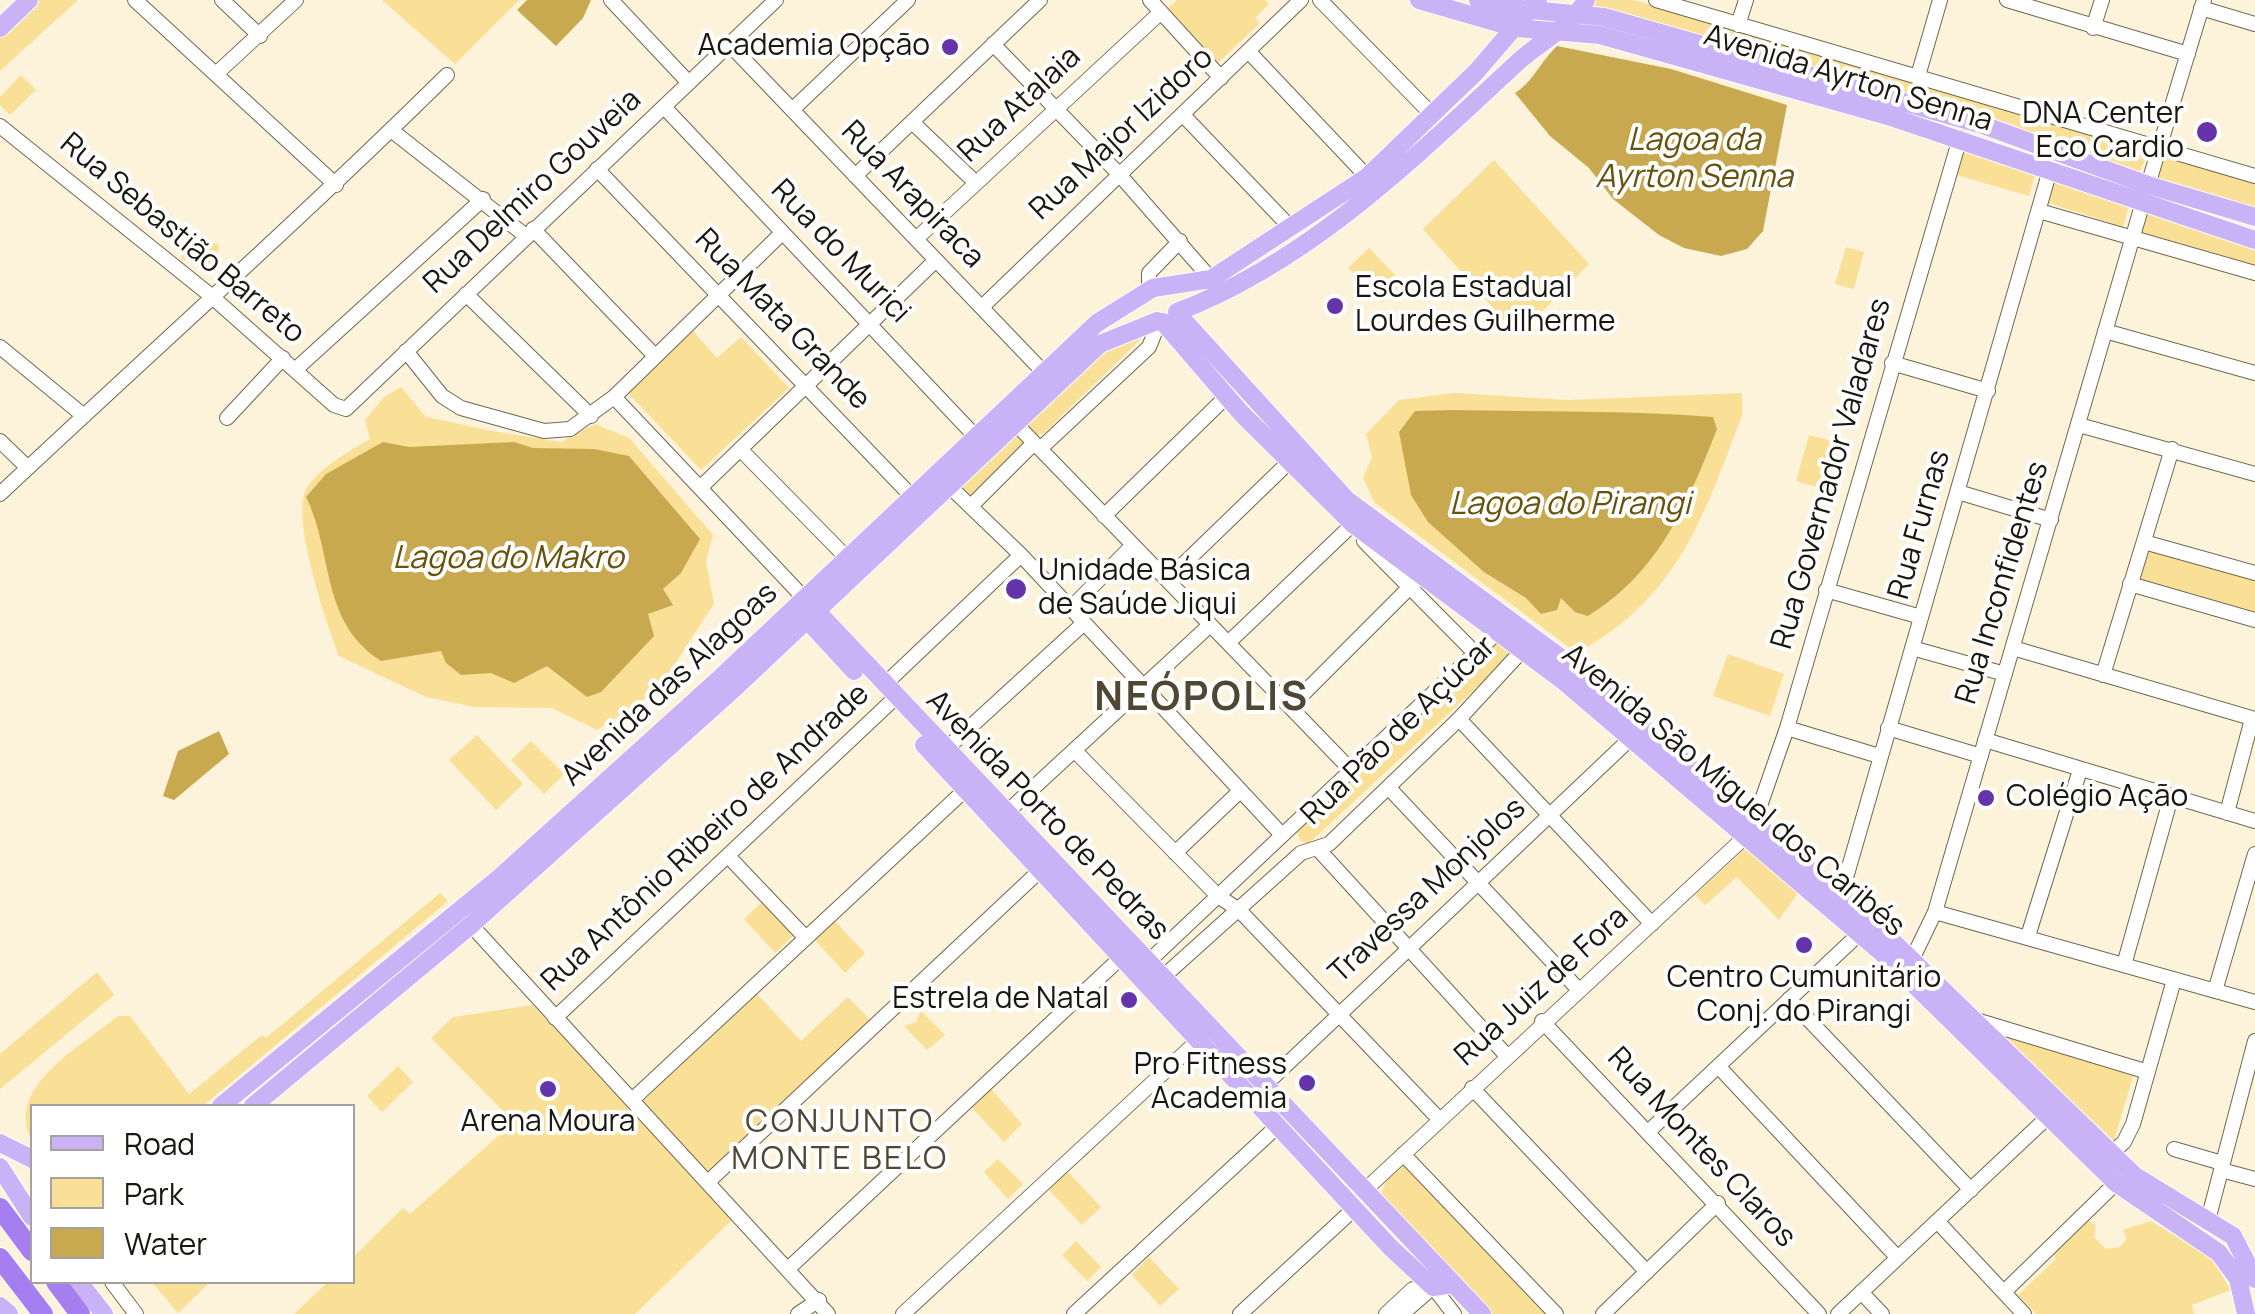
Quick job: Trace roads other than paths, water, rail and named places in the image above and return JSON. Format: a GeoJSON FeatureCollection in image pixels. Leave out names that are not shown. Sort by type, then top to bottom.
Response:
{"type":"FeatureCollection","features":[{"type":"Feature","properties":{"kind":"highway"},"geometry":{"type":"LineString","coordinates":[[0,1208],[30,1248]]}},
{"type":"Feature","properties":{"kind":"highway"},"geometry":{"type":"LineString","coordinates":[[0,1258],[43,1314]]}},
{"type":"Feature","properties":{"kind":"highway"},"geometry":{"type":"LineString","coordinates":[[58,1284],[80,1314]]}},
{"type":"Feature","properties":{"kind":"main road"},"geometry":{"type":"LineString","coordinates":[[0,28],[29,0]]}},
{"type":"Feature","properties":{"kind":"main road","name":"Avenida Ayrton Senna"},"geometry":{"type":"LineString","coordinates":[[1420,0],[1516,28],[1600,35],[2053,161],[2146,194],[2255,240]]}},
{"type":"Feature","properties":{"kind":"main road","name":"Avenida Ayrton Senna"},"geometry":{"type":"LineString","coordinates":[[1478,0],[1583,6],[1980,124],[2053,161]]}},
{"type":"Feature","properties":{"kind":"main road","name":"Avenida das Alagoas"},"geometry":{"type":"LineString","coordinates":[[222,1104],[482,904],[686,732],[738,685],[809,610],[925,510],[1015,423],[1111,312],[1153,291],[1211,278],[1290,227],[1373,183],[1534,5]]}},
{"type":"Feature","properties":{"kind":"main road","name":"Avenida das Alagoas"},"geometry":{"type":"LineString","coordinates":[[254,1104],[471,925],[482,904],[718,680],[753,648],[809,610],[846,557],[975,436],[1100,344],[1239,284],[1447,130],[1583,6]]}},
{"type":"Feature","properties":{"kind":"main road","name":"Avenida Ayrton Senna"},"geometry":{"type":"LineString","coordinates":[[2146,194],[2255,217]]}},
{"type":"Feature","properties":{"kind":"main road"},"geometry":{"type":"LineString","coordinates":[[1153,291],[1175,292],[1166,318],[1144,311],[1153,291]]}},
{"type":"Feature","properties":{"kind":"main road","name":"Avenida São Miguel dos Caribés"},"geometry":{"type":"LineString","coordinates":[[1166,318],[1227,396],[1264,424],[1290,461],[1352,525],[1529,643],[1909,968],[2050,1116],[2105,1158],[2208,1220],[2242,1246],[2255,1279]]}},
{"type":"Feature","properties":{"kind":"main road","name":"Avenida São Miguel dos Caribés"},"geometry":{"type":"LineString","coordinates":[[1166,318],[1264,424],[1347,500],[1504,625]]}},
{"type":"Feature","properties":{"kind":"main road","name":"Avenida Porto de Pedras"},"geometry":{"type":"LineString","coordinates":[[809,610],[1006,814],[1046,865]]}},
{"type":"Feature","properties":{"kind":"main road","name":"Avenida São Miguel dos Caribés"},"geometry":{"type":"LineString","coordinates":[[1529,643],[1630,739],[1750,830]]}},
{"type":"Feature","properties":{"kind":"main road"},"geometry":{"type":"LineString","coordinates":[[738,685],[734,673],[753,648]]}},
{"type":"Feature","properties":{"kind":"main road"},"geometry":{"type":"LineString","coordinates":[[686,732],[692,720],[722,692],[718,680]]}},
{"type":"Feature","properties":{"kind":"main road","name":"Avenida Porto de Pedras"},"geometry":{"type":"LineString","coordinates":[[889,696],[964,790],[1046,865],[1286,1120],[1355,1208],[1404,1260],[1482,1314]]}},
{"type":"Feature","properties":{"kind":"main road","name":"Avenida São Miguel dos Caribés"},"geometry":{"type":"LineString","coordinates":[[1838,904],[1859,934],[1976,1020],[2105,1158],[2116,1183],[2219,1253],[2238,1279],[2246,1314]]}},
{"type":"Feature","properties":{"kind":"main road","name":"Avenida Porto de Pedras"},"geometry":{"type":"LineString","coordinates":[[1127,951],[1148,962],[1205,1034],[1264,1085],[1286,1120],[1366,1190],[1434,1283]]}},
{"type":"Feature","properties":{"kind":"main road"},"geometry":{"type":"LineString","coordinates":[[244,1104],[246,1092],[273,1063]]}},
{"type":"Feature","properties":{"kind":"main road"},"geometry":{"type":"LineString","coordinates":[[0,1143],[30,1157]]}},
{"type":"Feature","properties":{"kind":"main road"},"geometry":{"type":"LineString","coordinates":[[0,1167],[30,1214]]}},
{"type":"Feature","properties":{"kind":"main road"},"geometry":{"type":"LineString","coordinates":[[81,1284],[104,1314]]}},
{"type":"Feature","properties":{"kind":"main road"},"geometry":{"type":"LineString","coordinates":[[0,1306],[9,1314]]}},
{"type":"Feature","properties":{"kind":"street"},"geometry":{"type":"LineString","coordinates":[[135,0],[336,185]]}},
{"type":"Feature","properties":{"kind":"street"},"geometry":{"type":"LineString","coordinates":[[222,0],[260,36]]}},
{"type":"Feature","properties":{"kind":"street"},"geometry":{"type":"LineString","coordinates":[[611,0],[689,83]]}},
{"type":"Feature","properties":{"kind":"street","name":"Rua Delmiro Gouveia"},"geometry":{"type":"LineString","coordinates":[[327,398],[339,408],[350,408],[776,0]]}},
{"type":"Feature","properties":{"kind":"street"},"geometry":{"type":"LineString","coordinates":[[792,110],[908,0]]}},
{"type":"Feature","properties":{"kind":"street"},"geometry":{"type":"LineString","coordinates":[[856,176],[1040,0]]}},
{"type":"Feature","properties":{"kind":"street"},"geometry":{"type":"LineString","coordinates":[[1150,0],[1221,78]]}},
{"type":"Feature","properties":{"kind":"street","name":"Rua Major Izidoro"},"geometry":{"type":"LineString","coordinates":[[982,307],[1300,0]]}},
{"type":"Feature","properties":{"kind":"street"},"geometry":{"type":"LineString","coordinates":[[1320,0],[1447,130]]}},
{"type":"Feature","properties":{"kind":"street"},"geometry":{"type":"LineString","coordinates":[[1656,0],[2255,175]]}},
{"type":"Feature","properties":{"kind":"street"},"geometry":{"type":"LineString","coordinates":[[1738,25],[1746,0]]}},
{"type":"Feature","properties":{"kind":"street"},"geometry":{"type":"LineString","coordinates":[[1918,76],[1940,0]]}},
{"type":"Feature","properties":{"kind":"street"},"geometry":{"type":"LineString","coordinates":[[2007,0],[2188,54]]}},
{"type":"Feature","properties":{"kind":"street"},"geometry":{"type":"LineString","coordinates":[[2093,28],[2102,0]]}},
{"type":"Feature","properties":{"kind":"street"},"geometry":{"type":"LineString","coordinates":[[2202,4],[2255,24]]}},
{"type":"Feature","properties":{"kind":"street","name":"Rua Inconfidentes"},"geometry":{"type":"LineString","coordinates":[[1909,968],[1936,912],[2202,4]]}},
{"type":"Feature","properties":{"kind":"street"},"geometry":{"type":"LineString","coordinates":[[216,74],[293,5]]}},
{"type":"Feature","properties":{"kind":"street","name":"Rua Atalaia"},"geometry":{"type":"LineString","coordinates":[[916,239],[1162,12]]}},
{"type":"Feature","properties":{"kind":"street"},"geometry":{"type":"LineString","coordinates":[[993,44],[1118,173],[1211,278]]}},
{"type":"Feature","properties":{"kind":"street","name":"Rua Arapiraca"},"geometry":{"type":"LineString","coordinates":[[730,45],[1050,378]]}},
{"type":"Feature","properties":{"kind":"street"},"geometry":{"type":"LineString","coordinates":[[1249,52],[1373,183]]}},
{"type":"Feature","properties":{"kind":"street"},"geometry":{"type":"LineString","coordinates":[[0,494],[210,296],[336,185],[447,75]]}},
{"type":"Feature","properties":{"kind":"street","name":"Rua do Murici"},"geometry":{"type":"LineString","coordinates":[[664,106],[975,436]]}},
{"type":"Feature","properties":{"kind":"street"},"geometry":{"type":"LineString","coordinates":[[1182,115],[1290,227]]}},
{"type":"Feature","properties":{"kind":"street"},"geometry":{"type":"LineString","coordinates":[[912,122],[976,184]]}},
{"type":"Feature","properties":{"kind":"street","name":"Rua Sebastião Barreto"},"geometry":{"type":"LineString","coordinates":[[0,126],[210,296],[327,398]]}},
{"type":"Feature","properties":{"kind":"street"},"geometry":{"type":"LineString","coordinates":[[391,130],[530,232],[655,356]]}},
{"type":"Feature","properties":{"kind":"street","name":"Rua Governador Valadares"},"geometry":{"type":"LineString","coordinates":[[1750,830],[1787,728],[1960,138]]}},
{"type":"Feature","properties":{"kind":"street","name":"Rua Furnas"},"geometry":{"type":"LineString","coordinates":[[1838,904],[2053,161]]}},
{"type":"Feature","properties":{"kind":"street","name":"Rua Mata Grande"},"geometry":{"type":"LineString","coordinates":[[597,169],[925,510]]}},
{"type":"Feature","properties":{"kind":"street"},"geometry":{"type":"LineString","coordinates":[[296,369],[483,199]]}},
{"type":"Feature","properties":{"kind":"street"},"geometry":{"type":"LineString","coordinates":[[2039,211],[2255,273]]}},
{"type":"Feature","properties":{"kind":"street"},"geometry":{"type":"LineString","coordinates":[[406,352],[442,396],[461,408],[553,432],[570,429],[614,396],[782,233]]}},
{"type":"Feature","properties":{"kind":"street"},"geometry":{"type":"LineString","coordinates":[[1153,291],[1148,273],[1180,241]]}},
{"type":"Feature","properties":{"kind":"street"},"geometry":{"type":"LineString","coordinates":[[701,487],[936,260]]}},
{"type":"Feature","properties":{"kind":"street"},"geometry":{"type":"LineString","coordinates":[[466,294],[591,416]]}},
{"type":"Feature","properties":{"kind":"street"},"geometry":{"type":"LineString","coordinates":[[972,506],[1149,347],[1166,318]]}},
{"type":"Feature","properties":{"kind":"street"},"geometry":{"type":"LineString","coordinates":[[2105,332],[2255,373]]}},
{"type":"Feature","properties":{"kind":"street"},"geometry":{"type":"LineString","coordinates":[[0,348],[84,416]]}},
{"type":"Feature","properties":{"kind":"street"},"geometry":{"type":"LineString","coordinates":[[227,418],[283,358]]}},
{"type":"Feature","properties":{"kind":"street"},"geometry":{"type":"LineString","coordinates":[[1892,363],[1988,391]]}},
{"type":"Feature","properties":{"kind":"street","name":"Avenida Porto de Pedras"},"geometry":{"type":"LineString","coordinates":[[614,396],[701,487],[809,610]]}},
{"type":"Feature","properties":{"kind":"street"},"geometry":{"type":"LineString","coordinates":[[1104,516],[1227,396]]}},
{"type":"Feature","properties":{"kind":"street"},"geometry":{"type":"LineString","coordinates":[[1015,423],[1351,770]]}},
{"type":"Feature","properties":{"kind":"street"},"geometry":{"type":"LineString","coordinates":[[2079,425],[2255,474]]}},
{"type":"Feature","properties":{"kind":"street"},"geometry":{"type":"LineString","coordinates":[[0,441],[28,468]]}},
{"type":"Feature","properties":{"kind":"street"},"geometry":{"type":"LineString","coordinates":[[2103,675],[2172,448]]}},
{"type":"Feature","properties":{"kind":"street"},"geometry":{"type":"LineString","coordinates":[[741,450],[846,557]]}},
{"type":"Feature","properties":{"kind":"street"},"geometry":{"type":"LineString","coordinates":[[1167,580],[1290,461]]}},
{"type":"Feature","properties":{"kind":"street"},"geometry":{"type":"LineString","coordinates":[[936,473],[1021,556],[1282,835]]}},
{"type":"Feature","properties":{"kind":"street"},"geometry":{"type":"LineString","coordinates":[[1958,492],[2050,520]]}},
{"type":"Feature","properties":{"kind":"street"},"geometry":{"type":"LineString","coordinates":[[1228,643],[1352,525]]}},
{"type":"Feature","properties":{"kind":"street","name":"Avenida São Miguel dos Caribés"},"geometry":{"type":"LineString","coordinates":[[1352,525],[1476,654]]}},
{"type":"Feature","properties":{"kind":"street"},"geometry":{"type":"LineString","coordinates":[[2144,542],[2255,573]]}},
{"type":"Feature","properties":{"kind":"street"},"geometry":{"type":"LineString","coordinates":[[1070,609],[1133,545]]}},
{"type":"Feature","properties":{"kind":"street","name":"Rua Antônio Ribeiro de Andrade"},"geometry":{"type":"LineString","coordinates":[[555,1018],[728,856],[889,696],[1021,556]]}},
{"type":"Feature","properties":{"kind":"street"},"geometry":{"type":"LineString","coordinates":[[1290,707],[1424,573]]}},
{"type":"Feature","properties":{"kind":"street"},"geometry":{"type":"LineString","coordinates":[[2130,584],[2255,620]]}},
{"type":"Feature","properties":{"kind":"street"},"geometry":{"type":"LineString","coordinates":[[1826,590],[1922,618]]}},
{"type":"Feature","properties":{"kind":"street"},"geometry":{"type":"LineString","coordinates":[[945,750],[1084,623]]}},
{"type":"Feature","properties":{"kind":"street"},"geometry":{"type":"LineString","coordinates":[[1006,814],[1210,625]]}},
{"type":"Feature","properties":{"kind":"street","name":"Rua Pão de Açúcar"},"geometry":{"type":"LineString","coordinates":[[1148,962],[1504,625]]}},
{"type":"Feature","properties":{"kind":"street","name":"Rua Pão de Açúcar"},"geometry":{"type":"LineString","coordinates":[[1163,977],[1301,853],[1328,844],[1458,720],[1529,643]]}},
{"type":"Feature","properties":{"kind":"street"},"geometry":{"type":"LineString","coordinates":[[1912,648],[2005,674]]}},
{"type":"Feature","properties":{"kind":"street"},"geometry":{"type":"LineString","coordinates":[[2013,648],[2254,719],[2226,813]]}},
{"type":"Feature","properties":{"kind":"street"},"geometry":{"type":"LineString","coordinates":[[1458,720],[1552,814],[1652,924]]}},
{"type":"Feature","properties":{"kind":"street"},"geometry":{"type":"LineString","coordinates":[[1787,728],[1879,756]]}},
{"type":"Feature","properties":{"kind":"street"},"geometry":{"type":"LineString","coordinates":[[1888,728],[1981,756]]}},
{"type":"Feature","properties":{"kind":"street","name":"Travessa Monjolos"},"geometry":{"type":"LineString","coordinates":[[1264,1085],[1630,739]]}},
{"type":"Feature","properties":{"kind":"street"},"geometry":{"type":"LineString","coordinates":[[1986,740],[2255,821]]}},
{"type":"Feature","properties":{"kind":"street"},"geometry":{"type":"LineString","coordinates":[[1076,752],[1218,896],[1239,910],[1439,1119]]}},
{"type":"Feature","properties":{"kind":"street"},"geometry":{"type":"LineString","coordinates":[[2028,936],[2080,770]]}},
{"type":"Feature","properties":{"kind":"street"},"geometry":{"type":"LineString","coordinates":[[1388,787],[1578,988]]}},
{"type":"Feature","properties":{"kind":"street"},"geometry":{"type":"LineString","coordinates":[[632,1100],[964,790]]}},
{"type":"Feature","properties":{"kind":"street"},"geometry":{"type":"LineString","coordinates":[[1174,853],[1240,790]]}},
{"type":"Feature","properties":{"kind":"street"},"geometry":{"type":"LineString","coordinates":[[2124,965],[2171,797]]}},
{"type":"Feature","properties":{"kind":"street","name":"Rua Juiz de Fora"},"geometry":{"type":"LineString","coordinates":[[1366,1190],[1750,830]]}},
{"type":"Feature","properties":{"kind":"street"},"geometry":{"type":"LineString","coordinates":[[1318,848],[1506,1056]]}},
{"type":"Feature","properties":{"kind":"street"},"geometry":{"type":"LineString","coordinates":[[2215,991],[2255,854]]}},
{"type":"Feature","properties":{"kind":"street"},"geometry":{"type":"LineString","coordinates":[[728,856],[805,937]]}},
{"type":"Feature","properties":{"kind":"street"},"geometry":{"type":"LineString","coordinates":[[1256,859],[1274,878]]}},
{"type":"Feature","properties":{"kind":"street"},"geometry":{"type":"LineString","coordinates":[[710,1181],[1046,865]]}},
{"type":"Feature","properties":{"kind":"street"},"geometry":{"type":"LineString","coordinates":[[1936,912],[2255,1002]]}},
{"type":"Feature","properties":{"kind":"street"},"geometry":{"type":"LineString","coordinates":[[471,925],[790,1267],[828,1314]]}},
{"type":"Feature","properties":{"kind":"street"},"geometry":{"type":"LineString","coordinates":[[1648,1131],[1859,934]]}},
{"type":"Feature","properties":{"kind":"street"},"geometry":{"type":"LineString","coordinates":[[790,1267],[1127,951]]}},
{"type":"Feature","properties":{"kind":"street"},"geometry":{"type":"LineString","coordinates":[[2105,1158],[2130,1132],[2174,980]]}},
{"type":"Feature","properties":{"kind":"street"},"geometry":{"type":"LineString","coordinates":[[1789,999],[1972,1190]]}},
{"type":"Feature","properties":{"kind":"street"},"geometry":{"type":"LineString","coordinates":[[1976,1020],[2148,1072]]}},
{"type":"Feature","properties":{"kind":"street","name":"Rua Montes Claros"},"geometry":{"type":"LineString","coordinates":[[1542,1021],[1718,1203],[1818,1314]]}},
{"type":"Feature","properties":{"kind":"street"},"geometry":{"type":"LineString","coordinates":[[903,1314],[1205,1034]]}},
{"type":"Feature","properties":{"kind":"street"},"geometry":{"type":"LineString","coordinates":[[2208,1220],[2255,1041]]}},
{"type":"Feature","properties":{"kind":"street"},"geometry":{"type":"LineString","coordinates":[[1718,1066],[1898,1256]]}},
{"type":"Feature","properties":{"kind":"street"},"geometry":{"type":"LineString","coordinates":[[1472,1088],[1648,1272]]}},
{"type":"Feature","properties":{"kind":"street"},"geometry":{"type":"LineString","coordinates":[[1838,1314],[2050,1116]]}},
{"type":"Feature","properties":{"kind":"street"},"geometry":{"type":"LineString","coordinates":[[1074,1314],[1286,1120]]}},
{"type":"Feature","properties":{"kind":"street"},"geometry":{"type":"LineString","coordinates":[[2174,1149],[2255,1179]]}},
{"type":"Feature","properties":{"kind":"street"},"geometry":{"type":"LineString","coordinates":[[1403,1154],[1556,1314]]}},
{"type":"Feature","properties":{"kind":"street"},"geometry":{"type":"LineString","coordinates":[[2004,1292],[2116,1183]]}},
{"type":"Feature","properties":{"kind":"street"},"geometry":{"type":"LineString","coordinates":[[1603,1314],[1718,1203]]}},
{"type":"Feature","properties":{"kind":"street"},"geometry":{"type":"LineString","coordinates":[[1240,1314],[1355,1208]]}},
{"type":"Feature","properties":{"kind":"street"},"geometry":{"type":"LineString","coordinates":[[1937,1222],[2024,1314]]}},
{"type":"Feature","properties":{"kind":"street"},"geometry":{"type":"LineString","coordinates":[[1386,1314],[1434,1283]]}},
{"type":"Feature","properties":{"kind":"street"},"geometry":{"type":"LineString","coordinates":[[1402,1314],[1434,1283]]}},
{"type":"Feature","properties":{"kind":"street","name":"Avenida Porto de Pedras"},"geometry":{"type":"LineString","coordinates":[[1434,1283],[1454,1314]]}},
{"type":"Feature","properties":{"kind":"street"},"geometry":{"type":"LineString","coordinates":[[114,1284],[136,1314]]}},
{"type":"Feature","properties":{"kind":"street"},"geometry":{"type":"LineString","coordinates":[[1861,1292],[1882,1314]]}},
{"type":"Feature","properties":{"kind":"street"},"geometry":{"type":"LineString","coordinates":[[798,1314],[820,1300]]}},
{"type":"Feature","properties":{"kind":"water"},"geometry":{"type":"Polygon","coordinates":[[[527,0],[591,0],[583,18],[556,46],[517,10],[527,0]]]}},
{"type":"Feature","properties":{"kind":"water","name":"Lagoa da Ayrton Senna"},"geometry":{"type":"Polygon","coordinates":[[[1557,46],[1671,69],[1787,105],[1763,231],[1747,249],[1721,256],[1684,248],[1659,235],[1613,199],[1589,168],[1550,136],[1515,93],[1557,46]]]}},
{"type":"Feature","properties":{"kind":"water","name":"Lagoa do Pirangi"},"geometry":{"type":"Polygon","coordinates":[[[1415,411],[1713,417],[1717,429],[1682,510],[1634,579],[1588,616],[1575,612],[1561,598],[1557,610],[1541,614],[1526,598],[1484,572],[1428,522],[1411,495],[1399,432],[1415,411]]]}},
{"type":"Feature","properties":{"kind":"water","name":"Lagoa do Makro"},"geometry":{"type":"Polygon","coordinates":[[[383,442],[409,447],[514,442],[533,448],[594,449],[629,456],[700,539],[681,573],[663,589],[673,605],[648,614],[654,636],[601,692],[587,697],[547,666],[514,683],[491,673],[461,675],[446,663],[441,651],[381,661],[347,627],[306,497],[326,474],[383,442]]]}},
{"type":"Feature","properties":{"kind":"water"},"geometry":{"type":"Polygon","coordinates":[[[219,731],[229,754],[174,800],[163,796],[178,751],[219,731]]]}},
{"type":"Feature","properties":{"kind":"place","name":"Academia Opção"},"geometry":{"type":"Point","coordinates":[950,47]}},
{"type":"Feature","properties":{"kind":"place","name":"DNA Center Eco Cardio"},"geometry":{"type":"Point","coordinates":[2207,132]}},
{"type":"Feature","properties":{"kind":"place","name":"Escola Estadual Lourdes Guilherme"},"geometry":{"type":"Point","coordinates":[1335,306]}},
{"type":"Feature","properties":{"kind":"place","name":"Unidade Básica de Saúde Jiqui"},"geometry":{"type":"Point","coordinates":[1016,589]}},
{"type":"Feature","properties":{"kind":"place","name":"Colégio Ação"},"geometry":{"type":"Point","coordinates":[1986,798]}},
{"type":"Feature","properties":{"kind":"place","name":"Centro Cumunitário Conj. do Pirangi"},"geometry":{"type":"Point","coordinates":[1804,945]}},
{"type":"Feature","properties":{"kind":"place","name":"Estrela de Natal"},"geometry":{"type":"Point","coordinates":[1129,1000]}},
{"type":"Feature","properties":{"kind":"place","name":"Pro Fitness Academia"},"geometry":{"type":"Point","coordinates":[1307,1083]}},
{"type":"Feature","properties":{"kind":"place","name":"Arena Moura"},"geometry":{"type":"Point","coordinates":[548,1089]}},
{"type":"Feature","properties":{"kind":"district","name":"NEÓPOLIS"},"geometry":{"type":"Point","coordinates":[1202,699]}},
{"type":"Feature","properties":{"kind":"district","name":"CONJUNTO MONTE BELO"},"geometry":{"type":"Point","coordinates":[840,1142]}}]}
